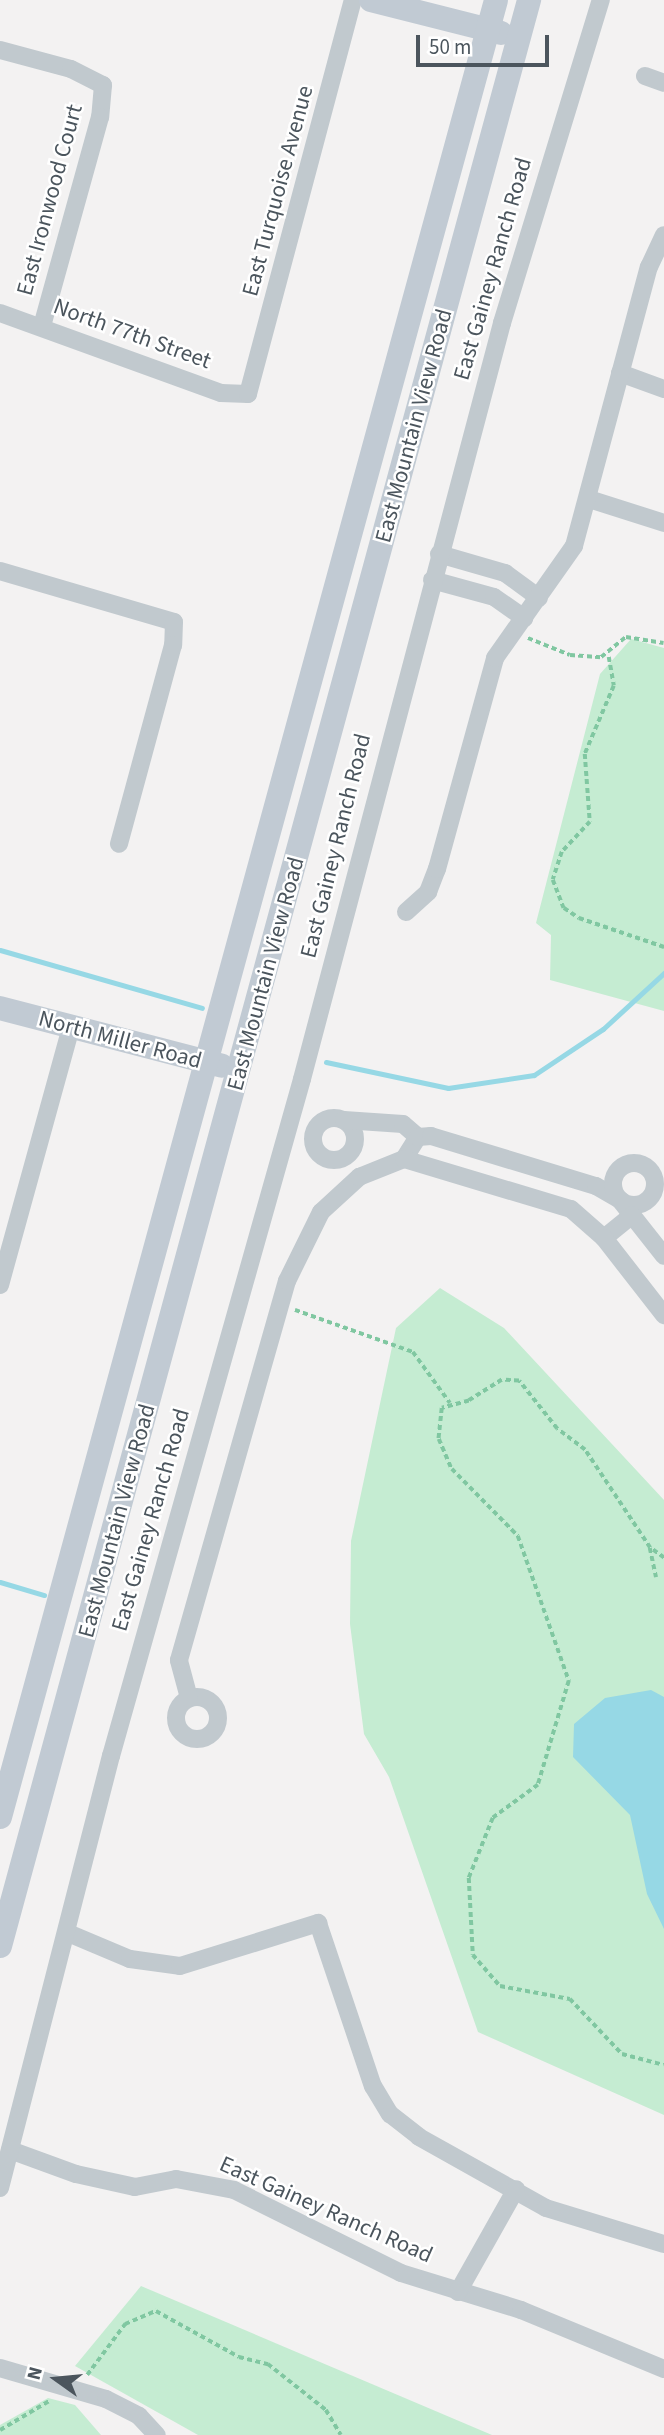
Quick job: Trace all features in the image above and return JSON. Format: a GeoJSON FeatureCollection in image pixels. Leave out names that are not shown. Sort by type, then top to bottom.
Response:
{"type":"FeatureCollection","features":[{"type":"Feature","properties":{"kind":"main road"},"geometry":{"type":"LineString","coordinates":[[371,0],[519,37]]}},
{"type":"Feature","properties":{"kind":"main road","name":"East Mountain View Road"},"geometry":{"type":"LineString","coordinates":[[0,1817],[496,0]]}},
{"type":"Feature","properties":{"kind":"main road","name":"East Mountain View Road"},"geometry":{"type":"LineString","coordinates":[[0,1946],[529,0]]}},
{"type":"Feature","properties":{"kind":"main road","name":"North Miller Road"},"geometry":{"type":"LineString","coordinates":[[0,1009],[240,1071]]}},
{"type":"Feature","properties":{"kind":"street","name":"East Turquoise Avenue"},"geometry":{"type":"LineString","coordinates":[[248,394],[353,0]]}},
{"type":"Feature","properties":{"kind":"street","name":"East Gainey Ranch Road"},"geometry":{"type":"LineString","coordinates":[[0,2188],[158,1578],[289,1124],[439,554],[533,215],[601,0]]}},
{"type":"Feature","properties":{"kind":"street","name":"East Ironwood Court"},"geometry":{"type":"LineString","coordinates":[[0,50],[103,85],[100,117],[42,326]]}},
{"type":"Feature","properties":{"kind":"street"},"geometry":{"type":"LineString","coordinates":[[645,76],[664,83]]}},
{"type":"Feature","properties":{"kind":"street"},"geometry":{"type":"LineString","coordinates":[[405,912],[428,892],[437,869],[486,681],[519,626],[570,554],[589,499],[620,373],[664,235]]}},
{"type":"Feature","properties":{"kind":"street","name":"North 77th Street"},"geometry":{"type":"LineString","coordinates":[[0,313],[42,326],[220,393],[248,394]]}},
{"type":"Feature","properties":{"kind":"street"},"geometry":{"type":"LineString","coordinates":[[620,373],[664,389]]}},
{"type":"Feature","properties":{"kind":"street"},"geometry":{"type":"LineString","coordinates":[[589,499],[664,523]]}},
{"type":"Feature","properties":{"kind":"street"},"geometry":{"type":"LineString","coordinates":[[439,554],[505,573],[539,598]]}},
{"type":"Feature","properties":{"kind":"street"},"geometry":{"type":"LineString","coordinates":[[0,571],[174,622],[173,645],[118,844]]}},
{"type":"Feature","properties":{"kind":"street"},"geometry":{"type":"LineString","coordinates":[[432,580],[494,597],[519,626]]}},
{"type":"Feature","properties":{"kind":"street"},"geometry":{"type":"LineString","coordinates":[[0,1285],[71,1028]]}},
{"type":"Feature","properties":{"kind":"street"},"geometry":{"type":"LineString","coordinates":[[344,1120],[355,1137],[347,1156]]}},
{"type":"Feature","properties":{"kind":"street"},"geometry":{"type":"LineString","coordinates":[[314,1131],[323,1121],[403,1124],[418,1137],[508,1159],[596,1186],[620,1200],[664,1256]]}},
{"type":"Feature","properties":{"kind":"street"},"geometry":{"type":"LineString","coordinates":[[289,1124],[314,1131]]}},
{"type":"Feature","properties":{"kind":"street"},"geometry":{"type":"LineString","coordinates":[[314,1131],[321,1156],[347,1156]]}},
{"type":"Feature","properties":{"kind":"street"},"geometry":{"type":"LineString","coordinates":[[189,1698],[179,1660],[280,1306],[321,1212],[359,1177],[404,1159],[418,1137]]}},
{"type":"Feature","properties":{"kind":"street"},"geometry":{"type":"LineString","coordinates":[[347,1156],[359,1177]]}},
{"type":"Feature","properties":{"kind":"street"},"geometry":{"type":"LineString","coordinates":[[404,1159],[501,1185],[571,1209],[604,1238],[664,1315]]}},
{"type":"Feature","properties":{"kind":"street"},"geometry":{"type":"LineString","coordinates":[[501,1185],[508,1159]]}},
{"type":"Feature","properties":{"kind":"street"},"geometry":{"type":"LineString","coordinates":[[604,1238],[632,1215]]}},
{"type":"Feature","properties":{"kind":"street"},"geometry":{"type":"LineString","coordinates":[[68,1933],[130,1959],[180,1966],[318,1923],[373,2086],[390,2114],[419,2137],[575,2221],[664,2244]]}},
{"type":"Feature","properties":{"kind":"street","name":"East Gainey Ranch Road"},"geometry":{"type":"LineString","coordinates":[[10,2150],[76,2174],[135,2187],[176,2179],[234,2190],[401,2273],[521,2310],[664,2369]]}},
{"type":"Feature","properties":{"kind":"street"},"geometry":{"type":"LineString","coordinates":[[458,2292],[516,2189]]}},
{"type":"Feature","properties":{"kind":"street"},"geometry":{"type":"LineString","coordinates":[[0,2368],[72,2386],[139,2416],[157,2435]]}},
{"type":"Feature","properties":{"kind":"path"},"geometry":{"type":"LineString","coordinates":[[519,626],[570,655],[609,657]]}},
{"type":"Feature","properties":{"kind":"path"},"geometry":{"type":"LineString","coordinates":[[609,657],[626,638],[664,643]]}},
{"type":"Feature","properties":{"kind":"path"},"geometry":{"type":"LineString","coordinates":[[609,657],[614,686],[585,754],[590,822],[562,852],[553,880],[557,897],[579,918],[664,947]]}},
{"type":"Feature","properties":{"kind":"path"},"geometry":{"type":"LineString","coordinates":[[280,1306],[363,1329],[413,1352],[450,1403]]}},
{"type":"Feature","properties":{"kind":"path"},"geometry":{"type":"LineString","coordinates":[[664,1558],[650,1548],[585,1450],[557,1429],[519,1381],[502,1380],[469,1401],[450,1403],[438,1420],[439,1439],[452,1469],[518,1536],[569,1681],[538,1785],[492,1818],[470,1878],[473,1955],[500,1986],[570,1999],[622,2054],[664,2065]]}},
{"type":"Feature","properties":{"kind":"path"},"geometry":{"type":"LineString","coordinates":[[650,1548],[656,1577]]}},
{"type":"Feature","properties":{"kind":"path"},"geometry":{"type":"LineString","coordinates":[[0,2430],[72,2386],[102,2359],[125,2323],[156,2311],[239,2357],[268,2364],[326,2410],[341,2435]]}},
{"type":"Feature","properties":{"kind":"green space"},"geometry":{"type":"Polygon","coordinates":[[[631,639],[664,648],[664,1011],[550,980],[551,935],[536,923],[600,674],[631,639]]]}},
{"type":"Feature","properties":{"kind":"green space"},"geometry":{"type":"Polygon","coordinates":[[[440,1288],[504,1328],[664,1500],[664,2115],[478,2032],[389,1777],[364,1734],[350,1624],[351,1541],[396,1328],[440,1288]]]}},
{"type":"Feature","properties":{"kind":"green space"},"geometry":{"type":"Polygon","coordinates":[[[141,2286],[492,2435],[198,2435],[75,2366],[141,2286]]]}},
{"type":"Feature","properties":{"kind":"green space"},"geometry":{"type":"Polygon","coordinates":[[[48,2398],[75,2405],[101,2435],[0,2435],[0,2425],[48,2398]]]}},
{"type":"Feature","properties":{"kind":"water"},"geometry":{"type":"Polygon","coordinates":[[[651,1690],[664,1697],[664,1929],[647,1894],[630,1815],[573,1757],[574,1724],[605,1698],[651,1690]]]}},
{"type":"Feature","properties":{"kind":"waterway"},"geometry":{"type":"LineString","coordinates":[[0,950],[202,1008]]}},
{"type":"Feature","properties":{"kind":"waterway"},"geometry":{"type":"LineString","coordinates":[[326,1062],[448,1088],[534,1075],[603,1029],[664,973]]}},
{"type":"Feature","properties":{"kind":"waterway"},"geometry":{"type":"LineString","coordinates":[[0,1582],[44,1595]]}}]}
